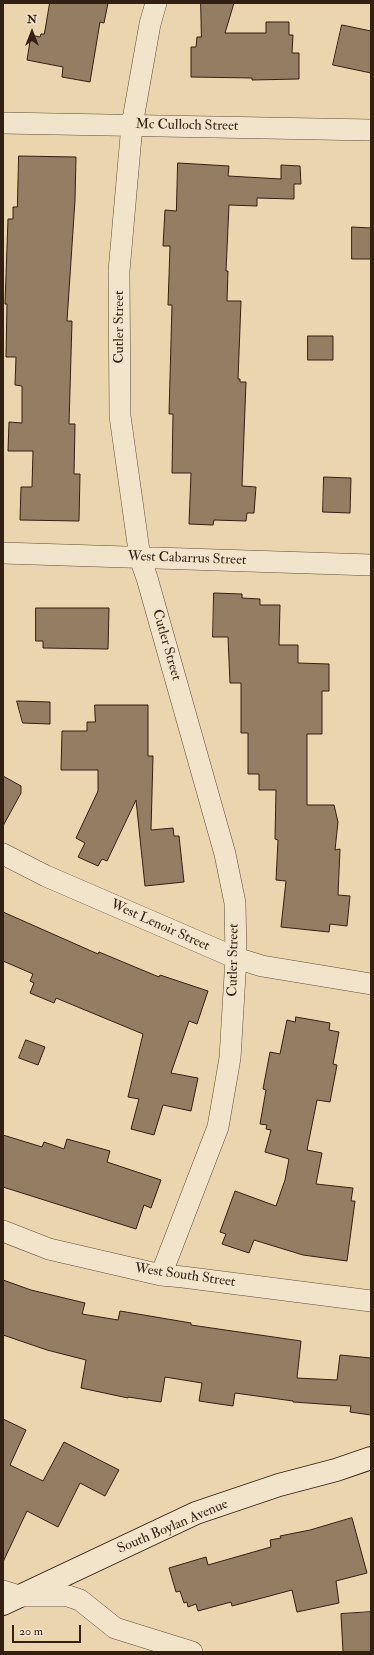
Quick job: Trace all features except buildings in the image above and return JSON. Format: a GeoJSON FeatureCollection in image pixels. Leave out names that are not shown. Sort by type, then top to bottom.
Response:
{"type":"FeatureCollection","features":[{"type":"Feature","properties":{"kind":"street","name":"Cutler Street"},"geometry":{"type":"LineString","coordinates":[[156,3],[150,24],[132,125],[119,271],[120,416],[140,558],[150,585],[225,854],[235,903],[236,958],[230,1058],[218,1127],[161,1275]]}},
{"type":"Feature","properties":{"kind":"street","name":"Mc Culloch Street"},"geometry":{"type":"LineString","coordinates":[[3,122],[371,130]]}},
{"type":"Feature","properties":{"kind":"street","name":"West Cabarrus Street"},"geometry":{"type":"LineString","coordinates":[[3,553],[371,565]]}},
{"type":"Feature","properties":{"kind":"street","name":"West Lenoir Street"},"geometry":{"type":"LineString","coordinates":[[3,854],[46,876],[236,958],[262,966],[371,984]]}},
{"type":"Feature","properties":{"kind":"street","name":"West South Street"},"geometry":{"type":"LineString","coordinates":[[3,1231],[49,1249],[161,1275],[371,1301]]}},
{"type":"Feature","properties":{"kind":"street","name":"South Boylan Avenue"},"geometry":{"type":"LineString","coordinates":[[8,1597],[196,1513],[279,1484],[336,1470],[371,1458]]}},
{"type":"Feature","properties":{"kind":"street"},"geometry":{"type":"LineString","coordinates":[[8,1597],[68,1596],[80,1600],[115,1628],[192,1652]]}}]}
